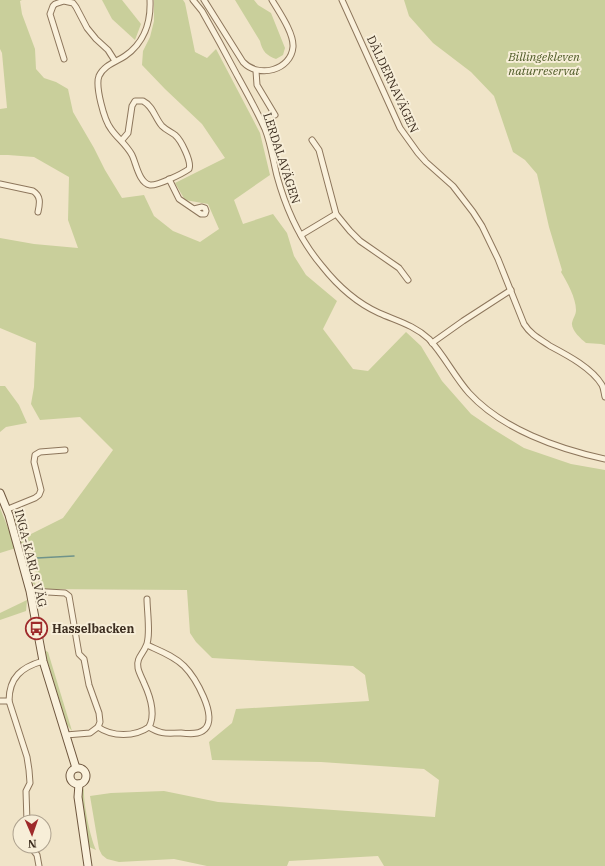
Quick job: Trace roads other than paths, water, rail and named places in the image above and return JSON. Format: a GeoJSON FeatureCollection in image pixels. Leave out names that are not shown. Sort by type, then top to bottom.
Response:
{"type":"FeatureCollection","features":[{"type":"Feature","properties":{"kind":"street"},"geometry":{"type":"LineString","coordinates":[[122,140],[128,133],[132,106],[135,101],[138,100],[146,102],[162,125],[180,140],[189,161],[189,169],[155,185],[144,183],[132,155],[107,122],[97,87],[99,75],[103,70],[133,49],[144,34],[150,18],[150,0]]}},
{"type":"Feature","properties":{"kind":"street","name":"LERDALAVÄGEN"},"geometry":{"type":"LineString","coordinates":[[193,0],[202,11],[256,110],[266,131],[284,201],[305,243],[322,266],[341,287],[362,303],[421,332],[432,343],[470,393],[495,416],[551,444],[578,453],[605,459]]}},
{"type":"Feature","properties":{"kind":"street"},"geometry":{"type":"LineString","coordinates":[[204,0],[243,62],[248,67],[256,71],[266,71],[282,66],[292,54],[293,46],[289,31],[272,0]]}},
{"type":"Feature","properties":{"kind":"street","name":"DÄLDERNAVÄGEN"},"geometry":{"type":"LineString","coordinates":[[342,0],[400,128],[418,153],[453,186],[473,212],[491,244],[524,324],[529,331],[539,339],[579,363],[592,374],[602,386],[605,397]]}},
{"type":"Feature","properties":{"kind":"street"},"geometry":{"type":"LineString","coordinates":[[64,59],[58,35],[50,14],[52,6],[64,1],[70,2],[76,7],[87,28],[108,50],[115,61]]}},
{"type":"Feature","properties":{"kind":"street"},"geometry":{"type":"LineString","coordinates":[[256,71],[257,85],[275,115]]}},
{"type":"Feature","properties":{"kind":"street"},"geometry":{"type":"LineString","coordinates":[[312,140],[319,150],[336,214],[360,241],[400,268],[408,280]]}},
{"type":"Feature","properties":{"kind":"street"},"geometry":{"type":"LineString","coordinates":[[169,179],[179,199],[194,209]]}},
{"type":"Feature","properties":{"kind":"street"},"geometry":{"type":"LineString","coordinates":[[0,184],[33,190],[37,193],[40,202],[38,212]]}},
{"type":"Feature","properties":{"kind":"street"},"geometry":{"type":"LineString","coordinates":[[301,235],[336,214]]}},
{"type":"Feature","properties":{"kind":"street"},"geometry":{"type":"LineString","coordinates":[[432,343],[462,320],[511,290]]}},
{"type":"Feature","properties":{"kind":"street"},"geometry":{"type":"LineString","coordinates":[[8,509],[39,495],[41,490],[34,462],[35,455],[40,452],[65,450]]}},
{"type":"Feature","properties":{"kind":"street","name":"INGA-KARLS VÄG"},"geometry":{"type":"LineString","coordinates":[[0,493],[8,509],[30,591],[43,661],[76,768]]}},
{"type":"Feature","properties":{"kind":"street"},"geometry":{"type":"LineString","coordinates":[[30,591],[65,593],[69,596],[79,654],[84,659],[89,685],[100,718],[98,727],[90,733],[66,735]]}},
{"type":"Feature","properties":{"kind":"street"},"geometry":{"type":"LineString","coordinates":[[98,727],[108,733],[116,734],[138,734],[149,728],[152,718],[152,710],[148,692],[139,671],[138,661],[147,645],[147,599]]}},
{"type":"Feature","properties":{"kind":"street"},"geometry":{"type":"LineString","coordinates":[[147,645],[172,657],[190,672],[203,696],[208,712],[208,724],[204,730],[194,734],[159,733],[149,728]]}},
{"type":"Feature","properties":{"kind":"street"},"geometry":{"type":"LineString","coordinates":[[27,814],[26,791],[30,783],[29,770],[27,757],[9,701],[9,692],[12,682],[19,672],[30,665],[43,661]]}},
{"type":"Feature","properties":{"kind":"street"},"geometry":{"type":"LineString","coordinates":[[0,701],[9,701]]}},
{"type":"Feature","properties":{"kind":"street"},"geometry":{"type":"LineString","coordinates":[[76,768],[83,770],[86,773],[84,782],[79,784],[72,782],[70,778],[72,770],[76,768]]}},
{"type":"Feature","properties":{"kind":"street"},"geometry":{"type":"LineString","coordinates":[[79,784],[78,797],[88,866]]}},
{"type":"Feature","properties":{"kind":"street"},"geometry":{"type":"LineString","coordinates":[[36,854],[39,866]]}},
{"type":"Feature","properties":{"kind":"waterway"},"geometry":{"type":"LineString","coordinates":[[37,558],[74,556]]}},
{"type":"Feature","properties":{"kind":"place","name":"Hasselbacken"},"geometry":{"type":"Point","coordinates":[37,628]}},
{"type":"Feature","properties":{"kind":"park label","name":"Billingekleven naturreservat"},"geometry":{"type":"Point","coordinates":[544,63]}}]}
